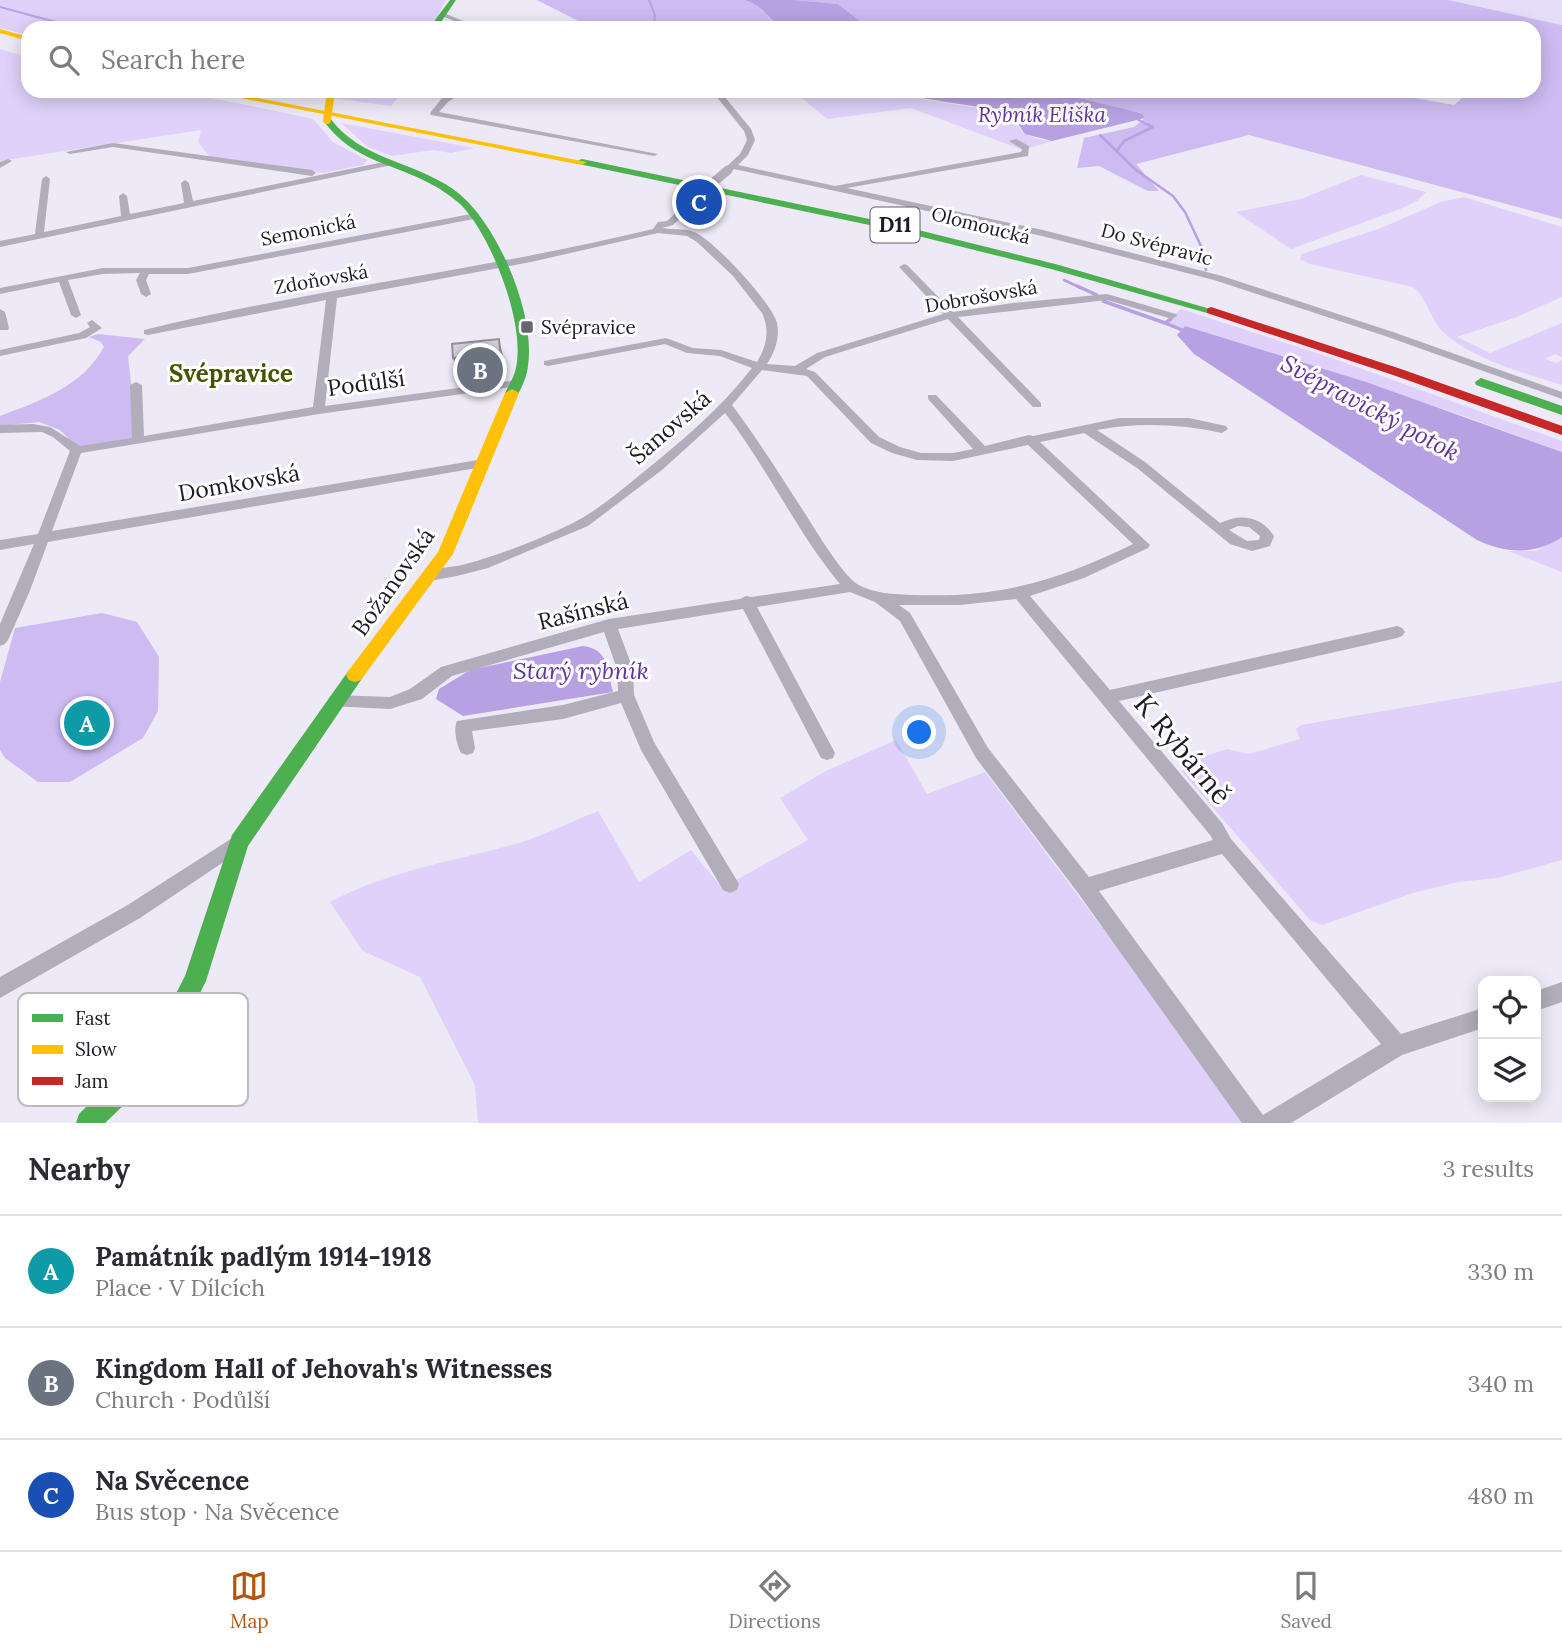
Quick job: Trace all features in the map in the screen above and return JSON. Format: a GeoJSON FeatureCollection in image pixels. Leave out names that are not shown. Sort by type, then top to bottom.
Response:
{"type":"FeatureCollection","features":[{"type":"Feature","properties":{"kind":"main road"},"geometry":{"type":"LineString","coordinates":[[439,21],[453,0]]}},
{"type":"Feature","properties":{"kind":"main road"},"geometry":{"type":"LineString","coordinates":[[0,31],[21,37]]}},
{"type":"Feature","properties":{"kind":"main road"},"geometry":{"type":"LineString","coordinates":[[0,42],[21,47]]}},
{"type":"Feature","properties":{"kind":"main road","name":"Olomoucká"},"geometry":{"type":"LineString","coordinates":[[246,98],[666,177],[964,242],[1223,314],[1365,360],[1562,431]]}},
{"type":"Feature","properties":{"kind":"main road","name":"Olomoucká"},"geometry":{"type":"LineString","coordinates":[[300,98],[850,202],[1049,249],[1235,302]]}},
{"type":"Feature","properties":{"kind":"main road","name":"Božanovská"},"geometry":{"type":"LineString","coordinates":[[189,993],[195,981],[239,842],[336,701],[445,554],[522,368],[520,321],[501,265],[476,216],[463,202],[440,185],[349,145],[333,131],[327,120],[331,98]]}},
{"type":"Feature","properties":{"kind":"main road"},"geometry":{"type":"LineString","coordinates":[[1298,322],[1562,411]]}},
{"type":"Feature","properties":{"kind":"main road","name":"Božanovská"},"geometry":{"type":"LineString","coordinates":[[88,1123],[105,1106]]}},
{"type":"Feature","properties":{"kind":"street"},"geometry":{"type":"LineString","coordinates":[[444,15],[458,21]]}},
{"type":"Feature","properties":{"kind":"street"},"geometry":{"type":"LineString","coordinates":[[448,98],[434,113],[654,154]]}},
{"type":"Feature","properties":{"kind":"street"},"geometry":{"type":"LineString","coordinates":[[673,226],[702,192],[748,150],[751,140],[748,131],[722,98]]}},
{"type":"Feature","properties":{"kind":"street"},"geometry":{"type":"LineString","coordinates":[[831,188],[1025,154],[1026,148],[1013,141]]}},
{"type":"Feature","properties":{"kind":"street"},"geometry":{"type":"LineString","coordinates":[[70,152],[113,145],[323,175]]}},
{"type":"Feature","properties":{"kind":"street"},"geometry":{"type":"LineString","coordinates":[[0,244],[389,163]]}},
{"type":"Feature","properties":{"kind":"street","name":"Do Svépravic"},"geometry":{"type":"LineString","coordinates":[[730,168],[1082,242],[1218,278],[1389,334],[1562,396]]}},
{"type":"Feature","properties":{"kind":"street"},"geometry":{"type":"LineString","coordinates":[[39,236],[46,179]]}},
{"type":"Feature","properties":{"kind":"street"},"geometry":{"type":"LineString","coordinates":[[185,183],[189,206]]}},
{"type":"Feature","properties":{"kind":"street"},"geometry":{"type":"LineString","coordinates":[[123,196],[126,219]]}},
{"type":"Feature","properties":{"kind":"street","name":"Semonická"},"geometry":{"type":"LineString","coordinates":[[0,291],[103,272],[146,271],[166,274],[188,271],[476,216]]}},
{"type":"Feature","properties":{"kind":"street","name":"Zdoňovská"},"geometry":{"type":"LineString","coordinates":[[148,332],[243,310],[501,265],[673,226]]}},
{"type":"Feature","properties":{"kind":"street","name":"Šanovská"},"geometry":{"type":"LineString","coordinates":[[429,576],[462,573],[584,523],[619,498],[726,406],[761,367],[772,345],[771,321],[760,300],[702,240],[673,226]]}},
{"type":"Feature","properties":{"kind":"street"},"geometry":{"type":"LineString","coordinates":[[904,267],[1037,405]]}},
{"type":"Feature","properties":{"kind":"street"},"geometry":{"type":"LineString","coordinates":[[146,271],[141,280],[146,294]]}},
{"type":"Feature","properties":{"kind":"street"},"geometry":{"type":"LineString","coordinates":[[63,279],[76,315]]}},
{"type":"Feature","properties":{"kind":"street"},"geometry":{"type":"LineString","coordinates":[[319,410],[332,294]]}},
{"type":"Feature","properties":{"kind":"street","name":"Dobrošovská"},"geometry":{"type":"LineString","coordinates":[[797,370],[821,355],[951,315],[1071,299],[1107,297],[1172,316]]}},
{"type":"Feature","properties":{"kind":"street"},"geometry":{"type":"LineString","coordinates":[[0,312],[4,328]]}},
{"type":"Feature","properties":{"kind":"street"},"geometry":{"type":"LineString","coordinates":[[0,353],[82,336],[97,328],[92,323]]}},
{"type":"Feature","properties":{"kind":"street"},"geometry":{"type":"LineString","coordinates":[[548,363],[666,341],[691,351],[721,353],[761,367],[797,370],[811,374],[861,428],[896,450],[938,459],[1119,422],[1161,420],[1189,422],[1222,429]]}},
{"type":"Feature","properties":{"kind":"street","name":"Podůlší"},"geometry":{"type":"LineString","coordinates":[[76,450],[319,410],[518,383]]}},
{"type":"Feature","properties":{"kind":"street"},"geometry":{"type":"LineString","coordinates":[[136,385],[138,441]]}},
{"type":"Feature","properties":{"kind":"street"},"geometry":{"type":"LineString","coordinates":[[932,397],[980,449]]}},
{"type":"Feature","properties":{"kind":"street"},"geometry":{"type":"LineString","coordinates":[[726,406],[754,441],[825,556],[851,587],[880,598],[933,602],[1019,593],[1041,588],[1143,545],[1029,439]]}},
{"type":"Feature","properties":{"kind":"street"},"geometry":{"type":"LineString","coordinates":[[0,429],[33,426],[55,432],[68,446],[76,450],[40,538],[22,593],[0,640]]}},
{"type":"Feature","properties":{"kind":"street"},"geometry":{"type":"LineString","coordinates":[[1085,428],[1141,465],[1219,529]]}},
{"type":"Feature","properties":{"kind":"street","name":"Domkovská"},"geometry":{"type":"LineString","coordinates":[[0,545],[484,463]]}},
{"type":"Feature","properties":{"kind":"street","name":"Rašínská"},"geometry":{"type":"LineString","coordinates":[[336,701],[390,703],[416,694],[447,671],[609,625],[746,601],[851,587]]}},
{"type":"Feature","properties":{"kind":"street","name":"K Rybárně"},"geometry":{"type":"LineString","coordinates":[[1019,593],[1216,828],[1225,845],[1397,1046]]}},
{"type":"Feature","properties":{"kind":"street"},"geometry":{"type":"LineString","coordinates":[[880,598],[905,617],[982,753],[1086,887],[1255,1123]]}},
{"type":"Feature","properties":{"kind":"street"},"geometry":{"type":"LineString","coordinates":[[746,601],[827,753]]}},
{"type":"Feature","properties":{"kind":"street"},"geometry":{"type":"LineString","coordinates":[[609,625],[625,668],[626,695],[647,745],[730,884]]}},
{"type":"Feature","properties":{"kind":"street"},"geometry":{"type":"LineString","coordinates":[[1105,698],[1397,632]]}},
{"type":"Feature","properties":{"kind":"street"},"geometry":{"type":"LineString","coordinates":[[467,748],[463,726],[563,712],[626,695]]}},
{"type":"Feature","properties":{"kind":"street"},"geometry":{"type":"LineString","coordinates":[[0,988],[132,912],[239,842]]}},
{"type":"Feature","properties":{"kind":"street"},"geometry":{"type":"LineString","coordinates":[[1086,887],[1225,845]]}},
{"type":"Feature","properties":{"kind":"street"},"geometry":{"type":"LineString","coordinates":[[1541,999],[1562,992]]}},
{"type":"Feature","properties":{"kind":"street"},"geometry":{"type":"LineString","coordinates":[[1270,1123],[1397,1046],[1478,1020]]}},
{"type":"Feature","properties":{"kind":"shaded area"},"geometry":{"type":"Polygon","coordinates":[[[0,0],[446,0],[432,21],[21,21],[21,33],[0,28],[0,0]]]}},
{"type":"Feature","properties":{"kind":"shaded area"},"geometry":{"type":"Polygon","coordinates":[[[537,0],[743,0],[755,5],[774,21],[578,21],[537,0]]]}},
{"type":"Feature","properties":{"kind":"shaded area"},"geometry":{"type":"Polygon","coordinates":[[[796,0],[1448,0],[1562,25],[1562,219],[1249,135],[1136,164],[1159,191],[1148,191],[1099,166],[1077,168],[1084,138],[1134,127],[1145,118],[1077,98],[1415,98],[1454,105],[1462,98],[1541,98],[1541,21],[860,21],[838,4],[796,0]]]}},
{"type":"Feature","properties":{"kind":"shaded area"},"geometry":{"type":"Polygon","coordinates":[[[1448,0],[1562,0],[1562,25],[1448,0]]]}},
{"type":"Feature","properties":{"kind":"shaded area"},"geometry":{"type":"Polygon","coordinates":[[[0,49],[21,55],[21,98],[208,98],[313,119],[333,142],[367,160],[363,165],[323,173],[210,157],[198,142],[201,130],[0,161],[0,49]]]}},
{"type":"Feature","properties":{"kind":"shaded area"},"geometry":{"type":"Polygon","coordinates":[[[332,98],[397,98],[391,106],[332,98]]]}},
{"type":"Feature","properties":{"kind":"shaded area"},"geometry":{"type":"Polygon","coordinates":[[[802,98],[920,98],[991,110],[1016,121],[1022,132],[1038,139],[1052,141],[1023,150],[911,108],[827,119],[802,98]]]}},
{"type":"Feature","properties":{"kind":"shaded area"},"geometry":{"type":"Polygon","coordinates":[[[341,123],[474,148],[451,153],[433,150],[392,156],[368,147],[341,123]]]}},
{"type":"Feature","properties":{"kind":"shaded area"},"geometry":{"type":"Polygon","coordinates":[[[1361,175],[1426,192],[1417,201],[1400,209],[1291,249],[1236,212],[1301,199],[1361,175]]]}},
{"type":"Feature","properties":{"kind":"shaded area"},"geometry":{"type":"Polygon","coordinates":[[[1464,197],[1562,227],[1562,297],[1514,318],[1457,337],[1490,353],[1562,323],[1562,357],[1555,354],[1545,359],[1557,363],[1562,360],[1562,385],[1499,364],[1454,341],[1439,327],[1413,287],[1310,264],[1300,259],[1302,254],[1381,228],[1441,202],[1464,197]]]}},
{"type":"Feature","properties":{"kind":"shaded area"},"geometry":{"type":"Polygon","coordinates":[[[1181,309],[1326,356],[1562,441],[1562,452],[1464,416],[1185,326],[1181,330],[1165,323],[1181,309]]]}},
{"type":"Feature","properties":{"kind":"shaded area"},"geometry":{"type":"Polygon","coordinates":[[[98,334],[145,339],[128,356],[135,418],[134,439],[88,447],[76,446],[60,430],[39,422],[0,426],[0,416],[59,390],[85,372],[104,347],[101,342],[89,337],[98,334]]]}},
{"type":"Feature","properties":{"kind":"shaded area"},"geometry":{"type":"Polygon","coordinates":[[[1562,537],[1562,572],[1508,551],[1536,551],[1562,537]]]}},
{"type":"Feature","properties":{"kind":"shaded area"},"geometry":{"type":"Polygon","coordinates":[[[102,613],[137,622],[159,657],[158,711],[143,738],[70,782],[38,782],[5,758],[0,750],[0,682],[15,628],[102,613]]]}},
{"type":"Feature","properties":{"kind":"shaded area"},"geometry":{"type":"Polygon","coordinates":[[[1562,681],[1562,860],[1497,878],[1458,882],[1413,893],[1322,925],[1311,921],[1182,772],[1185,762],[1227,749],[1249,754],[1300,739],[1296,729],[1301,725],[1562,681]]]}},
{"type":"Feature","properties":{"kind":"shaded area"},"geometry":{"type":"Polygon","coordinates":[[[896,740],[927,794],[985,772],[1150,991],[1245,1123],[478,1123],[475,1085],[420,977],[363,951],[330,902],[398,874],[529,840],[598,811],[639,882],[691,850],[722,888],[808,840],[780,798],[826,771],[896,740]]]}},
{"type":"Feature","properties":{"kind":"water"},"geometry":{"type":"Polygon","coordinates":[[[743,0],[796,0],[838,4],[860,21],[774,21],[750,2],[743,0]]]}},
{"type":"Feature","properties":{"kind":"water","name":"Rybník Eliška"},"geometry":{"type":"Polygon","coordinates":[[[923,98],[1079,98],[1142,114],[1145,118],[1052,141],[1025,134],[1016,121],[993,110],[923,98]]]}},
{"type":"Feature","properties":{"kind":"water"},"geometry":{"type":"Polygon","coordinates":[[[1185,326],[1366,382],[1562,452],[1562,537],[1531,550],[1499,548],[1477,540],[1194,354],[1177,335],[1185,326]]]}},
{"type":"Feature","properties":{"kind":"water","name":"Starý rybník"},"geometry":{"type":"Polygon","coordinates":[[[583,646],[598,651],[602,656],[613,692],[463,716],[436,699],[439,689],[470,670],[583,646]]]}},
{"type":"Feature","properties":{"kind":"building"},"geometry":{"type":"Polygon","coordinates":[[[499,339],[500,352],[453,358],[452,344],[499,339]]]}},
{"type":"Feature","properties":{"kind":"waterway","name":"Svépravický potok"},"geometry":{"type":"LineString","coordinates":[[649,0],[654,21]]}},
{"type":"Feature","properties":{"kind":"waterway","name":"Svépravický potok"},"geometry":{"type":"LineString","coordinates":[[0,7],[52,21]]}},
{"type":"Feature","properties":{"kind":"waterway"},"geometry":{"type":"LineString","coordinates":[[1135,118],[1150,126]]}},
{"type":"Feature","properties":{"kind":"waterway"},"geometry":{"type":"LineString","coordinates":[[1117,151],[1124,141],[1153,127],[1147,124]]}},
{"type":"Feature","properties":{"kind":"waterway","name":"Svépravický potok"},"geometry":{"type":"LineString","coordinates":[[1100,135],[1136,170],[1173,196],[1185,212],[1201,246],[1206,270]]}},
{"type":"Feature","properties":{"kind":"waterway"},"geometry":{"type":"LineString","coordinates":[[1064,280],[1081,288]]}},
{"type":"Feature","properties":{"kind":"waterway"},"geometry":{"type":"LineString","coordinates":[[1077,286],[1097,295]]}},
{"type":"Feature","properties":{"kind":"waterway"},"geometry":{"type":"LineString","coordinates":[[1103,301],[1165,323]]}},
{"type":"Feature","properties":{"kind":"waterway","name":"Svépravický potok"},"geometry":{"type":"LineString","coordinates":[[1165,323],[1171,319]]}},
{"type":"Feature","properties":{"kind":"waterway","name":"Svépravický potok"},"geometry":{"type":"LineString","coordinates":[[1165,323],[1187,332]]}},
{"type":"Feature","properties":{"kind":"traffic: fast"},"geometry":{"type":"LineString","coordinates":[[438,21],[453,0]]}},
{"type":"Feature","properties":{"kind":"traffic: fast"},"geometry":{"type":"LineString","coordinates":[[327,120],[349,144],[440,185],[460,199],[476,217],[503,269],[517,311],[523,351],[522,368],[512,393]]}},
{"type":"Feature","properties":{"kind":"traffic: fast"},"geometry":{"type":"LineString","coordinates":[[582,162],[741,193],[898,228],[1055,267],[1211,311]]}},
{"type":"Feature","properties":{"kind":"traffic: fast"},"geometry":{"type":"LineString","coordinates":[[1481,382],[1562,411]]}},
{"type":"Feature","properties":{"kind":"traffic: fast"},"geometry":{"type":"LineString","coordinates":[[189,993],[195,981],[239,842],[355,675]]}},
{"type":"Feature","properties":{"kind":"traffic: fast"},"geometry":{"type":"LineString","coordinates":[[88,1123],[105,1106]]}},
{"type":"Feature","properties":{"kind":"traffic: slow"},"geometry":{"type":"LineString","coordinates":[[0,31],[21,37]]}},
{"type":"Feature","properties":{"kind":"traffic: slow"},"geometry":{"type":"LineString","coordinates":[[246,98],[582,162]]}},
{"type":"Feature","properties":{"kind":"traffic: slow"},"geometry":{"type":"LineString","coordinates":[[327,120],[330,99]]}},
{"type":"Feature","properties":{"kind":"traffic: slow"},"geometry":{"type":"LineString","coordinates":[[355,675],[445,554],[512,393]]}},
{"type":"Feature","properties":{"kind":"traffic: jam"},"geometry":{"type":"LineString","coordinates":[[1211,311],[1397,372],[1562,431]]}},
{"type":"Feature","properties":{"kind":"place","name":"Na Svěcence"},"geometry":{"type":"Point","coordinates":[699,202]}},
{"type":"Feature","properties":{"kind":"place","name":"Svépravice"},"geometry":{"type":"Point","coordinates":[527,327]}},
{"type":"Feature","properties":{"kind":"place","name":"Kingdom Hall of Jehovah's Witnesses"},"geometry":{"type":"Point","coordinates":[480,370]}},
{"type":"Feature","properties":{"kind":"place","name":"Památník padlým 1914-1918"},"geometry":{"type":"Point","coordinates":[87,723]}},
{"type":"Feature","properties":{"kind":"district","name":"Svépravice"},"geometry":{"type":"Point","coordinates":[231,374]}}]}
